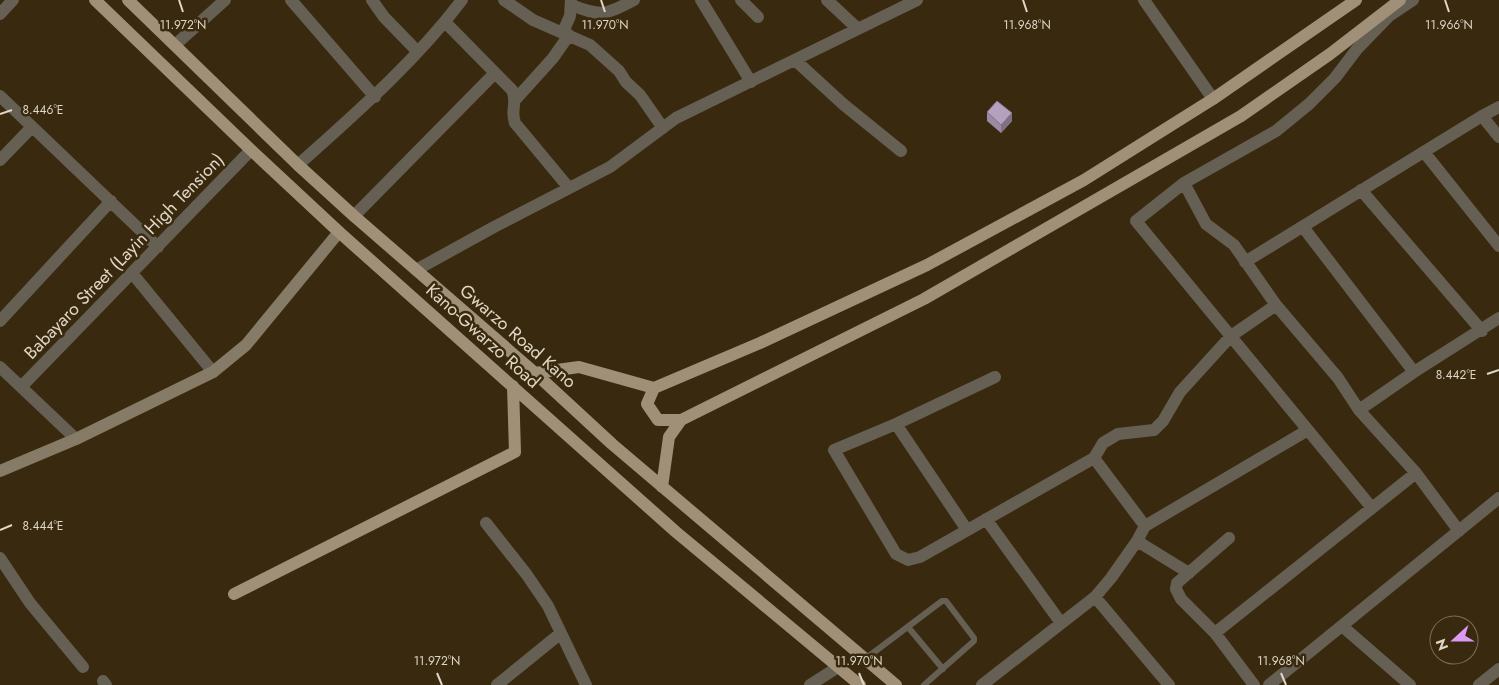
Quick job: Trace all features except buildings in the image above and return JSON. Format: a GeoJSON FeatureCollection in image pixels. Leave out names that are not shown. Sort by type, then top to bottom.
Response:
{"type":"FeatureCollection","features":[{"type":"Feature","properties":{"kind":"main road","name":"Kano-Gwarzo Road"},"geometry":{"type":"LineString","coordinates":[[95,0],[339,232],[676,532],[860,685]]}},
{"type":"Feature","properties":{"kind":"main road","name":"Gwarzo Road Kano"},"geometry":{"type":"LineString","coordinates":[[128,0],[298,165],[354,216],[535,373],[612,444],[896,685]]}},
{"type":"Feature","properties":{"kind":"main road"},"geometry":{"type":"LineString","coordinates":[[535,373],[579,367],[654,388],[760,343],[927,265],[1084,180],[1212,99],[1356,0]]}},
{"type":"Feature","properties":{"kind":"main road"},"geometry":{"type":"LineString","coordinates":[[662,487],[669,436],[681,420],[924,298],[1242,116],[1330,54],[1400,0]]}},
{"type":"Feature","properties":{"kind":"main road"},"geometry":{"type":"LineString","coordinates":[[234,594],[515,452],[513,386]]}},
{"type":"Feature","properties":{"kind":"main road"},"geometry":{"type":"LineString","coordinates":[[654,388],[647,404],[658,420],[681,420]]}},
{"type":"Feature","properties":{"kind":"street"},"geometry":{"type":"LineString","coordinates":[[0,14],[13,0]]}},
{"type":"Feature","properties":{"kind":"street"},"geometry":{"type":"LineString","coordinates":[[175,45],[224,0]]}},
{"type":"Feature","properties":{"kind":"street"},"geometry":{"type":"LineString","coordinates":[[291,0],[374,97]]}},
{"type":"Feature","properties":{"kind":"street"},"geometry":{"type":"LineString","coordinates":[[372,0],[384,16],[418,52]]}},
{"type":"Feature","properties":{"kind":"street"},"geometry":{"type":"LineString","coordinates":[[298,165],[374,97],[418,52],[462,0]]}},
{"type":"Feature","properties":{"kind":"street"},"geometry":{"type":"LineString","coordinates":[[504,0],[533,20],[590,45],[619,71],[663,128]]}},
{"type":"Feature","properties":{"kind":"street"},"geometry":{"type":"LineString","coordinates":[[569,188],[515,122],[512,116],[516,100],[553,58],[566,33],[571,2],[589,12],[599,14],[610,12],[634,0]]}},
{"type":"Feature","properties":{"kind":"street"},"geometry":{"type":"LineString","coordinates":[[701,0],[751,82]]}},
{"type":"Feature","properties":{"kind":"street"},"geometry":{"type":"LineString","coordinates":[[741,0],[758,18]]}},
{"type":"Feature","properties":{"kind":"street"},"geometry":{"type":"LineString","coordinates":[[827,0],[858,29]]}},
{"type":"Feature","properties":{"kind":"street"},"geometry":{"type":"LineString","coordinates":[[416,270],[610,167],[676,118],[917,0]]}},
{"type":"Feature","properties":{"kind":"street"},"geometry":{"type":"LineString","coordinates":[[1144,0],[1212,99]]}},
{"type":"Feature","properties":{"kind":"street"},"geometry":{"type":"LineString","coordinates":[[1372,508],[1136,221],[1184,183],[1276,131],[1309,104],[1335,78],[1357,49],[1389,16],[1413,0]]}},
{"type":"Feature","properties":{"kind":"street"},"geometry":{"type":"LineString","coordinates":[[445,22],[494,74],[512,90],[516,100]]}},
{"type":"Feature","properties":{"kind":"street"},"geometry":{"type":"LineString","coordinates":[[795,60],[843,104],[901,151]]}},
{"type":"Feature","properties":{"kind":"street"},"geometry":{"type":"LineString","coordinates":[[354,216],[494,74]]}},
{"type":"Feature","properties":{"kind":"street"},"geometry":{"type":"LineString","coordinates":[[0,96],[158,247]]}},
{"type":"Feature","properties":{"kind":"street"},"geometry":{"type":"LineString","coordinates":[[1246,262],[1499,107]]}},
{"type":"Feature","properties":{"kind":"street"},"geometry":{"type":"LineString","coordinates":[[1482,116],[1499,137]]}},
{"type":"Feature","properties":{"kind":"street"},"geometry":{"type":"LineString","coordinates":[[0,160],[32,126]]}},
{"type":"Feature","properties":{"kind":"street","name":"Babayaro Street (Layin High Tension)"},"geometry":{"type":"LineString","coordinates":[[22,386],[251,150]]}},
{"type":"Feature","properties":{"kind":"street"},"geometry":{"type":"LineString","coordinates":[[1424,152],[1499,246]]}},
{"type":"Feature","properties":{"kind":"street"},"geometry":{"type":"LineString","coordinates":[[1184,183],[1206,224],[1234,245],[1276,304],[1338,378],[1359,410],[1416,473],[1459,531]]}},
{"type":"Feature","properties":{"kind":"street"},"geometry":{"type":"LineString","coordinates":[[1361,190],[1482,331]]}},
{"type":"Feature","properties":{"kind":"street"},"geometry":{"type":"LineString","coordinates":[[0,321],[111,201]]}},
{"type":"Feature","properties":{"kind":"street"},"geometry":{"type":"LineString","coordinates":[[1303,227],[1414,372]]}},
{"type":"Feature","properties":{"kind":"street"},"geometry":{"type":"LineString","coordinates":[[0,471],[76,439],[213,372],[246,345],[339,232]]}},
{"type":"Feature","properties":{"kind":"street"},"geometry":{"type":"LineString","coordinates":[[132,273],[213,372]]}},
{"type":"Feature","properties":{"kind":"street"},"geometry":{"type":"LineString","coordinates":[[995,376],[896,424],[834,450],[896,554],[908,560],[920,557],[1094,458],[1103,443],[1118,434],[1154,430],[1163,421],[1180,392],[1231,336],[1276,304]]}},
{"type":"Feature","properties":{"kind":"street"},"geometry":{"type":"LineString","coordinates":[[1359,410],[1414,372],[1482,331],[1499,318]]}},
{"type":"Feature","properties":{"kind":"street"},"geometry":{"type":"LineString","coordinates":[[0,367],[76,439]]}},
{"type":"Feature","properties":{"kind":"street"},"geometry":{"type":"LineString","coordinates":[[896,424],[967,530]]}},
{"type":"Feature","properties":{"kind":"street"},"geometry":{"type":"LineString","coordinates":[[982,685],[1095,597],[1137,541],[1144,526],[1308,430]]}},
{"type":"Feature","properties":{"kind":"street"},"geometry":{"type":"LineString","coordinates":[[1094,458],[1144,526]]}},
{"type":"Feature","properties":{"kind":"street"},"geometry":{"type":"LineString","coordinates":[[1215,633],[1416,473]]}},
{"type":"Feature","properties":{"kind":"street"},"geometry":{"type":"LineString","coordinates":[[1269,685],[1499,498]]}},
{"type":"Feature","properties":{"kind":"street"},"geometry":{"type":"LineString","coordinates":[[986,519],[1061,623]]}},
{"type":"Feature","properties":{"kind":"street"},"geometry":{"type":"LineString","coordinates":[[486,523],[527,574],[548,606],[586,685]]}},
{"type":"Feature","properties":{"kind":"street"},"geometry":{"type":"LineString","coordinates":[[1229,538],[1177,583],[1176,589],[1215,633],[1254,685]]}},
{"type":"Feature","properties":{"kind":"street"},"geometry":{"type":"LineString","coordinates":[[1137,541],[1189,573]]}},
{"type":"Feature","properties":{"kind":"street"},"geometry":{"type":"LineString","coordinates":[[0,558],[30,603],[83,667]]}},
{"type":"Feature","properties":{"kind":"street"},"geometry":{"type":"LineString","coordinates":[[1095,597],[1169,685]]}},
{"type":"Feature","properties":{"kind":"street"},"geometry":{"type":"LineString","coordinates":[[1342,626],[1410,685]]}},
{"type":"Feature","properties":{"kind":"street"},"geometry":{"type":"LineString","coordinates":[[497,685],[561,634]]}},
{"type":"Feature","properties":{"kind":"street"},"geometry":{"type":"LineString","coordinates":[[810,685],[838,667]]}},
{"type":"Feature","properties":{"kind":"street"},"geometry":{"type":"LineString","coordinates":[[1478,685],[1499,669]]}},
{"type":"Feature","properties":{"kind":"lane"},"geometry":{"type":"LineString","coordinates":[[865,659],[942,601],[946,601],[974,638],[974,641],[924,685]]}},
{"type":"Feature","properties":{"kind":"lane"},"geometry":{"type":"LineString","coordinates":[[908,626],[943,669]]}}]}
